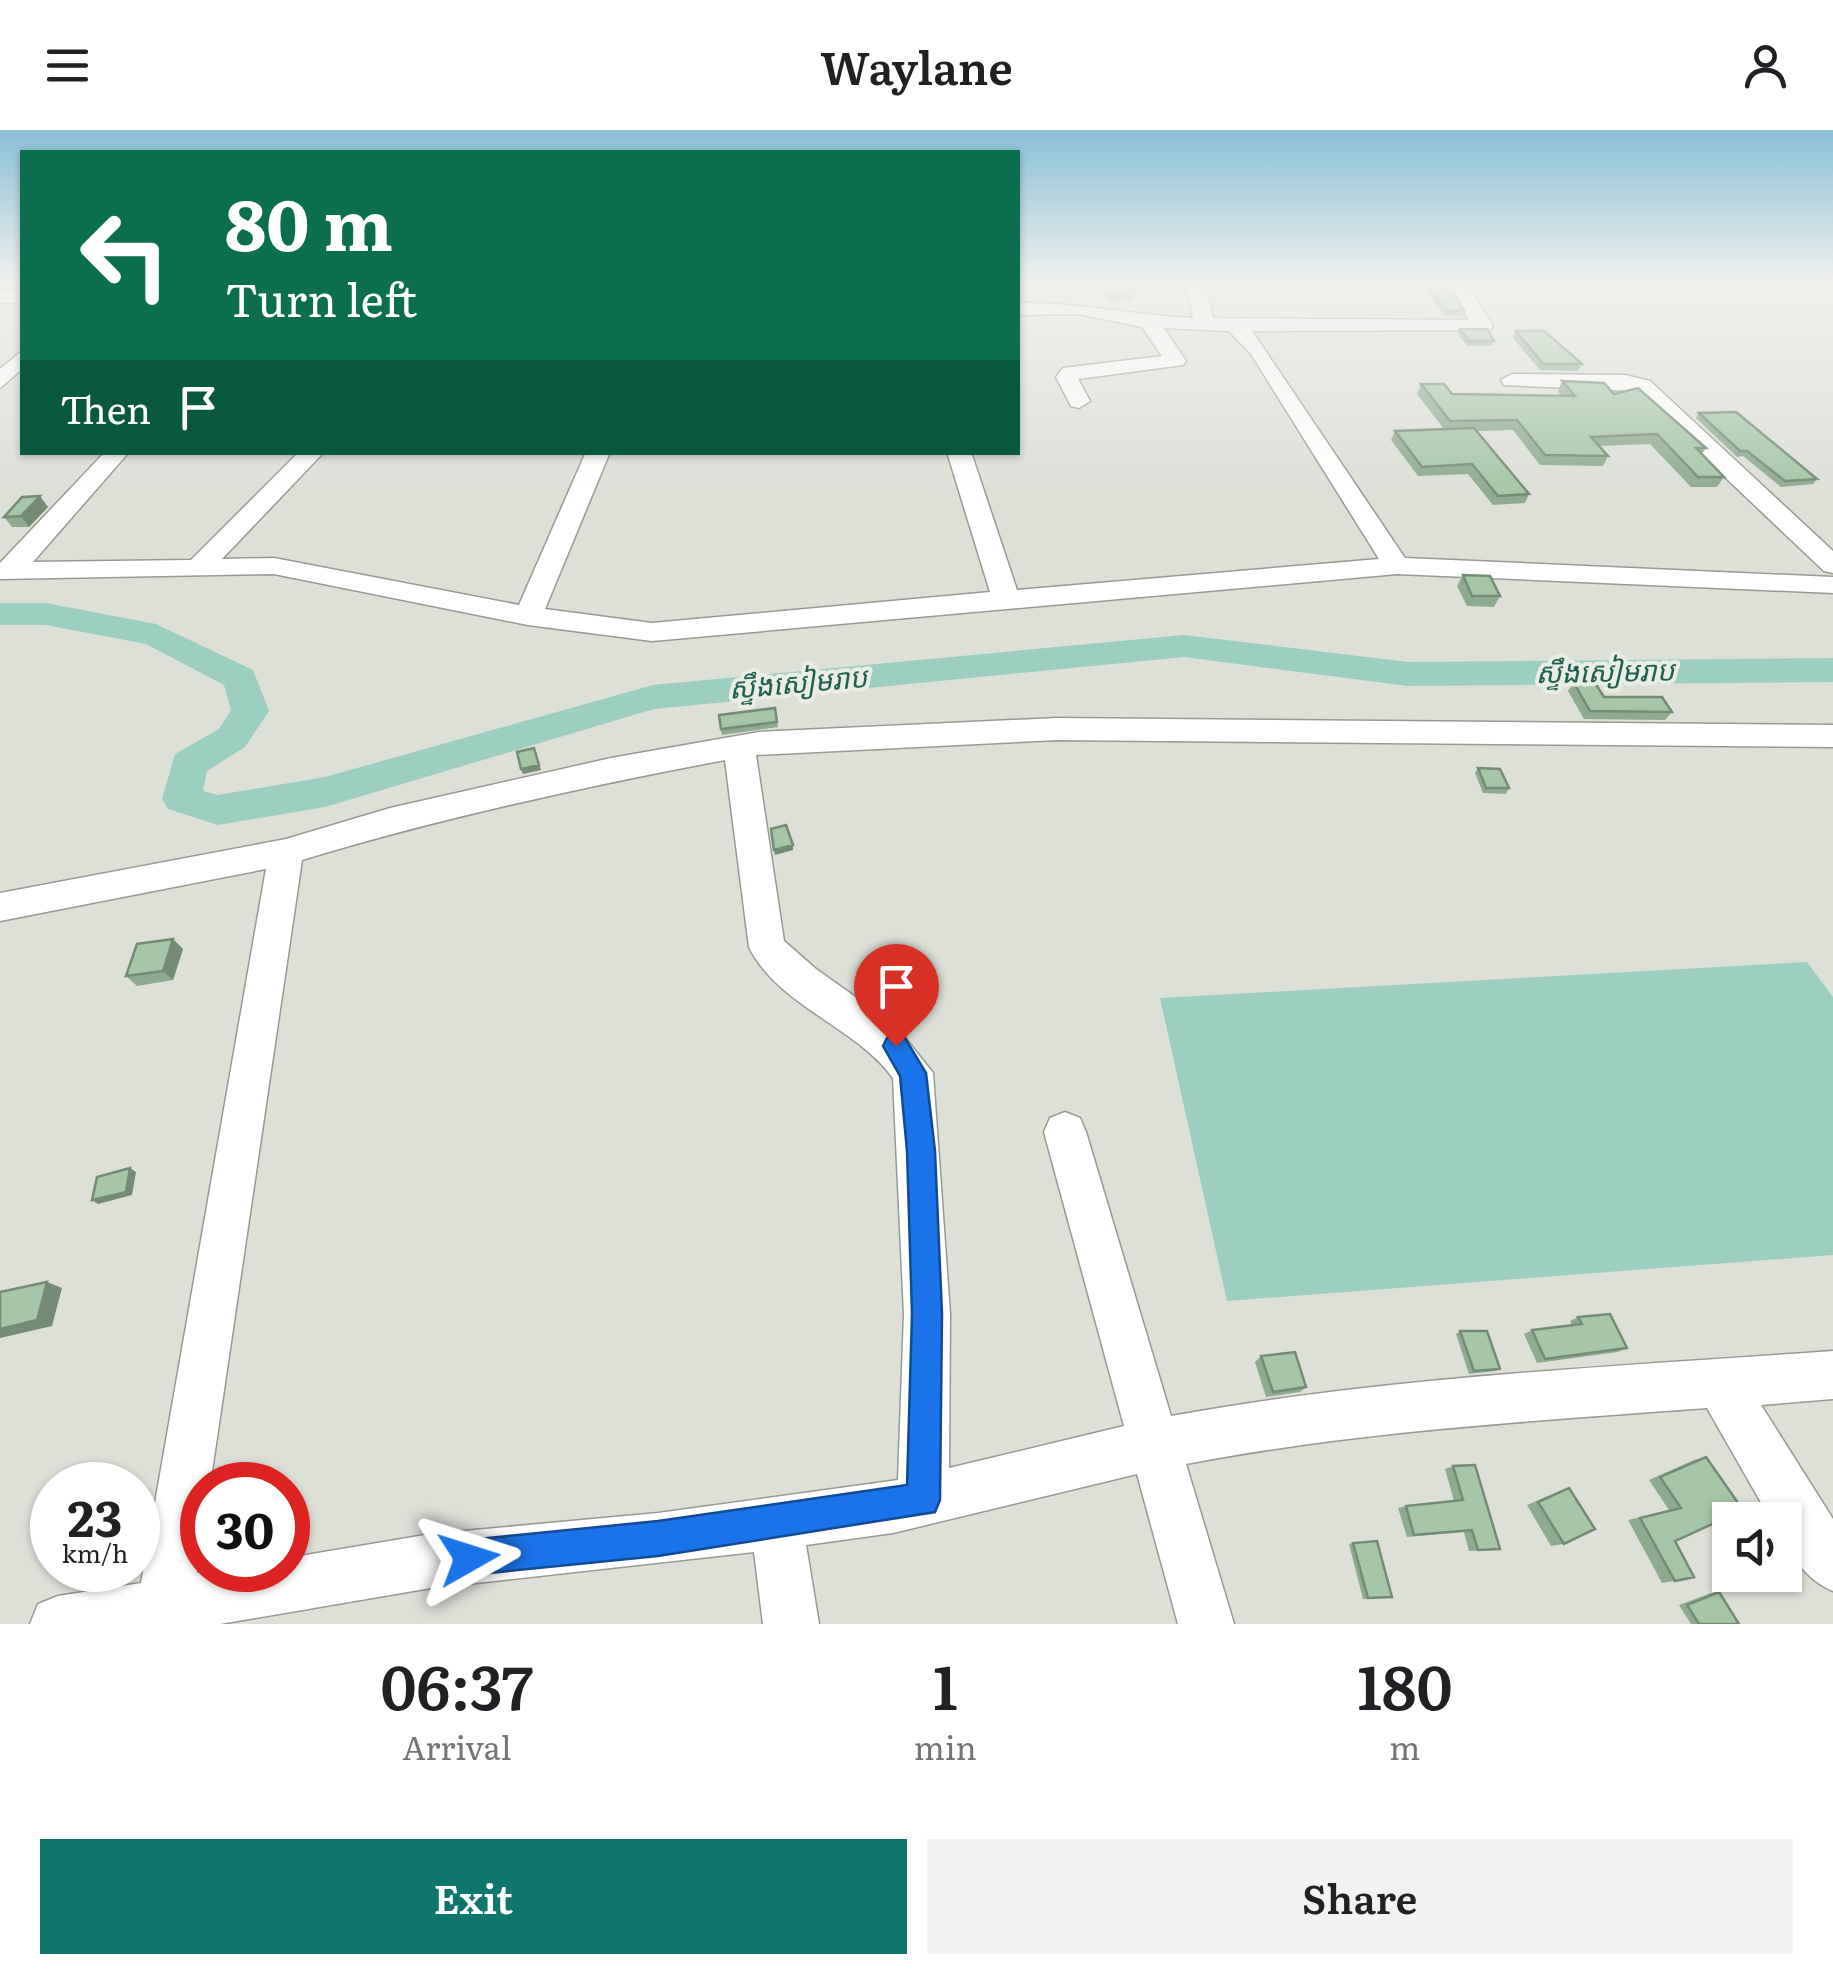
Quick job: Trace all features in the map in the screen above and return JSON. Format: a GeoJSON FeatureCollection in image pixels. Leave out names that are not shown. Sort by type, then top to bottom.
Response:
{"type":"FeatureCollection","features":[{"type":"Feature","properties":{"kind":"street"},"geometry":{"type":"LineString","coordinates":[[1079,401],[1067,377],[1071,373],[1176,361],[1170,352]]}},
{"type":"Feature","properties":{"kind":"street"},"geometry":{"type":"LineString","coordinates":[[1260,352],[1397,566]]}},
{"type":"Feature","properties":{"kind":"street"},"geometry":{"type":"LineString","coordinates":[[0,382],[20,358]]}},
{"type":"Feature","properties":{"kind":"street"},"geometry":{"type":"LineString","coordinates":[[1512,380],[1625,381],[1642,386],[1833,564]]}},
{"type":"Feature","properties":{"kind":"street"},"geometry":{"type":"LineString","coordinates":[[6,570],[115,455]]}},
{"type":"Feature","properties":{"kind":"street"},"geometry":{"type":"LineString","coordinates":[[200,567],[310,455]]}},
{"type":"Feature","properties":{"kind":"street"},"geometry":{"type":"LineString","coordinates":[[528,616],[597,455]]}},
{"type":"Feature","properties":{"kind":"street"},"geometry":{"type":"LineString","coordinates":[[961,455],[1006,599]]}},
{"type":"Feature","properties":{"kind":"street"},"geometry":{"type":"LineString","coordinates":[[6,570],[274,566],[528,616],[652,632],[693,632],[1006,599],[1397,566],[1833,585]]}},
{"type":"Feature","properties":{"kind":"street"},"geometry":{"type":"LineString","coordinates":[[0,908],[286,852],[390,822],[611,770],[739,747],[1056,729],[1833,736]]}},
{"type":"Feature","properties":{"kind":"street"},"geometry":{"type":"LineString","coordinates":[[739,747],[767,947],[785,970],[896,1046],[913,1073],[921,1151],[927,1314],[923,1500]]}},
{"type":"Feature","properties":{"kind":"street"},"geometry":{"type":"LineString","coordinates":[[163,1614],[286,852]]}},
{"type":"Feature","properties":{"kind":"street"},"geometry":{"type":"LineString","coordinates":[[1066,1132],[1151,1445],[1206,1624]]}},
{"type":"Feature","properties":{"kind":"street"},"geometry":{"type":"LineString","coordinates":[[58,1624],[163,1614],[432,1562],[776,1522],[923,1500],[1151,1445],[1280,1421],[1418,1405],[1833,1375]]}},
{"type":"Feature","properties":{"kind":"street"},"geometry":{"type":"LineString","coordinates":[[1720,1384],[1798,1514],[1833,1564]]}},
{"type":"Feature","properties":{"kind":"street"},"geometry":{"type":"LineString","coordinates":[[776,1522],[791,1624]]}},
{"type":"Feature","properties":{"kind":"water"},"geometry":{"type":"Polygon","coordinates":[[[1807,962],[1833,997],[1833,1255],[1227,1301],[1160,998],[1807,962]]]}},
{"type":"Feature","properties":{"kind":"building"},"geometry":{"type":"Polygon","coordinates":[[[1533,352],[1568,352],[1582,364],[1543,364],[1533,352]]]}},
{"type":"Feature","properties":{"kind":"building"},"geometry":{"type":"Polygon","coordinates":[[[1562,381],[1604,383],[1614,394],[1638,388],[1706,448],[1696,448],[1724,477],[1698,477],[1657,434],[1591,437],[1608,456],[1545,455],[1517,420],[1450,421],[1421,384],[1444,384],[1452,394],[1575,396],[1562,381]]]}},
{"type":"Feature","properties":{"kind":"building"},"geometry":{"type":"Polygon","coordinates":[[[1736,412],[1817,479],[1785,481],[1747,451],[1740,451],[1699,413],[1736,412]]]}},
{"type":"Feature","properties":{"kind":"building"},"geometry":{"type":"Polygon","coordinates":[[[1474,428],[1529,494],[1498,496],[1472,464],[1422,467],[1395,431],[1474,428]]]}},
{"type":"Feature","properties":{"kind":"building"},"geometry":{"type":"Polygon","coordinates":[[[40,496],[21,516],[4,517],[22,497],[40,496]]]}},
{"type":"Feature","properties":{"kind":"building"},"geometry":{"type":"Polygon","coordinates":[[[1463,575],[1490,576],[1500,596],[1472,596],[1463,575]]]}},
{"type":"Feature","properties":{"kind":"building"},"geometry":{"type":"Polygon","coordinates":[[[1574,683],[1595,683],[1604,697],[1662,697],[1672,712],[1590,711],[1574,683]]]}},
{"type":"Feature","properties":{"kind":"building"},"geometry":{"type":"Polygon","coordinates":[[[775,708],[777,722],[721,729],[719,715],[775,708]]]}},
{"type":"Feature","properties":{"kind":"building"},"geometry":{"type":"Polygon","coordinates":[[[534,748],[539,765],[521,769],[517,752],[534,748]]]}},
{"type":"Feature","properties":{"kind":"building"},"geometry":{"type":"Polygon","coordinates":[[[1478,768],[1500,769],[1509,788],[1486,788],[1478,768]]]}},
{"type":"Feature","properties":{"kind":"building"},"geometry":{"type":"Polygon","coordinates":[[[786,825],[793,845],[774,850],[771,829],[786,825]]]}},
{"type":"Feature","properties":{"kind":"building"},"geometry":{"type":"Polygon","coordinates":[[[173,939],[163,971],[126,976],[137,944],[173,939]]]}},
{"type":"Feature","properties":{"kind":"building"},"geometry":{"type":"Polygon","coordinates":[[[130,1168],[126,1192],[92,1200],[97,1177],[130,1168]]]}},
{"type":"Feature","properties":{"kind":"building"},"geometry":{"type":"Polygon","coordinates":[[[47,1282],[37,1320],[0,1329],[0,1292],[47,1282]]]}},
{"type":"Feature","properties":{"kind":"building"},"geometry":{"type":"Polygon","coordinates":[[[1610,1314],[1627,1348],[1545,1359],[1532,1330],[1582,1324],[1578,1317],[1610,1314]]]}},
{"type":"Feature","properties":{"kind":"building"},"geometry":{"type":"Polygon","coordinates":[[[1460,1331],[1487,1331],[1500,1369],[1474,1371],[1460,1331]]]}},
{"type":"Feature","properties":{"kind":"building"},"geometry":{"type":"Polygon","coordinates":[[[1295,1352],[1306,1387],[1273,1392],[1261,1356],[1295,1352]]]}},
{"type":"Feature","properties":{"kind":"building"},"geometry":{"type":"Polygon","coordinates":[[[1706,1457],[1737,1502],[1712,1502],[1712,1524],[1675,1541],[1694,1577],[1675,1581],[1640,1518],[1681,1508],[1660,1477],[1706,1457]]]}},
{"type":"Feature","properties":{"kind":"building"},"geometry":{"type":"Polygon","coordinates":[[[1475,1465],[1500,1549],[1478,1550],[1472,1530],[1414,1535],[1406,1506],[1463,1500],[1453,1466],[1475,1465]]]}},
{"type":"Feature","properties":{"kind":"building"},"geometry":{"type":"Polygon","coordinates":[[[1569,1488],[1595,1529],[1564,1544],[1538,1502],[1569,1488]]]}},
{"type":"Feature","properties":{"kind":"building"},"geometry":{"type":"Polygon","coordinates":[[[1377,1541],[1392,1597],[1368,1598],[1353,1543],[1377,1541]]]}},
{"type":"Feature","properties":{"kind":"building"},"geometry":{"type":"Polygon","coordinates":[[[1719,1592],[1739,1624],[1699,1624],[1687,1605],[1719,1592]]]}},
{"type":"Feature","properties":{"kind":"waterway","name":"ស្ទឹងសៀមរាប"},"geometry":{"type":"LineString","coordinates":[[0,614],[46,614],[156,635],[240,678],[250,711],[232,738],[189,764],[182,799],[218,810],[325,792],[653,697],[1184,646],[1408,674],[1833,670]]}},
{"type":"Feature","properties":{"kind":"route"},"geometry":{"type":"LineString","coordinates":[[469,1558],[658,1538],[923,1500],[927,1314],[921,1151],[913,1073],[896,1046]]}}]}
